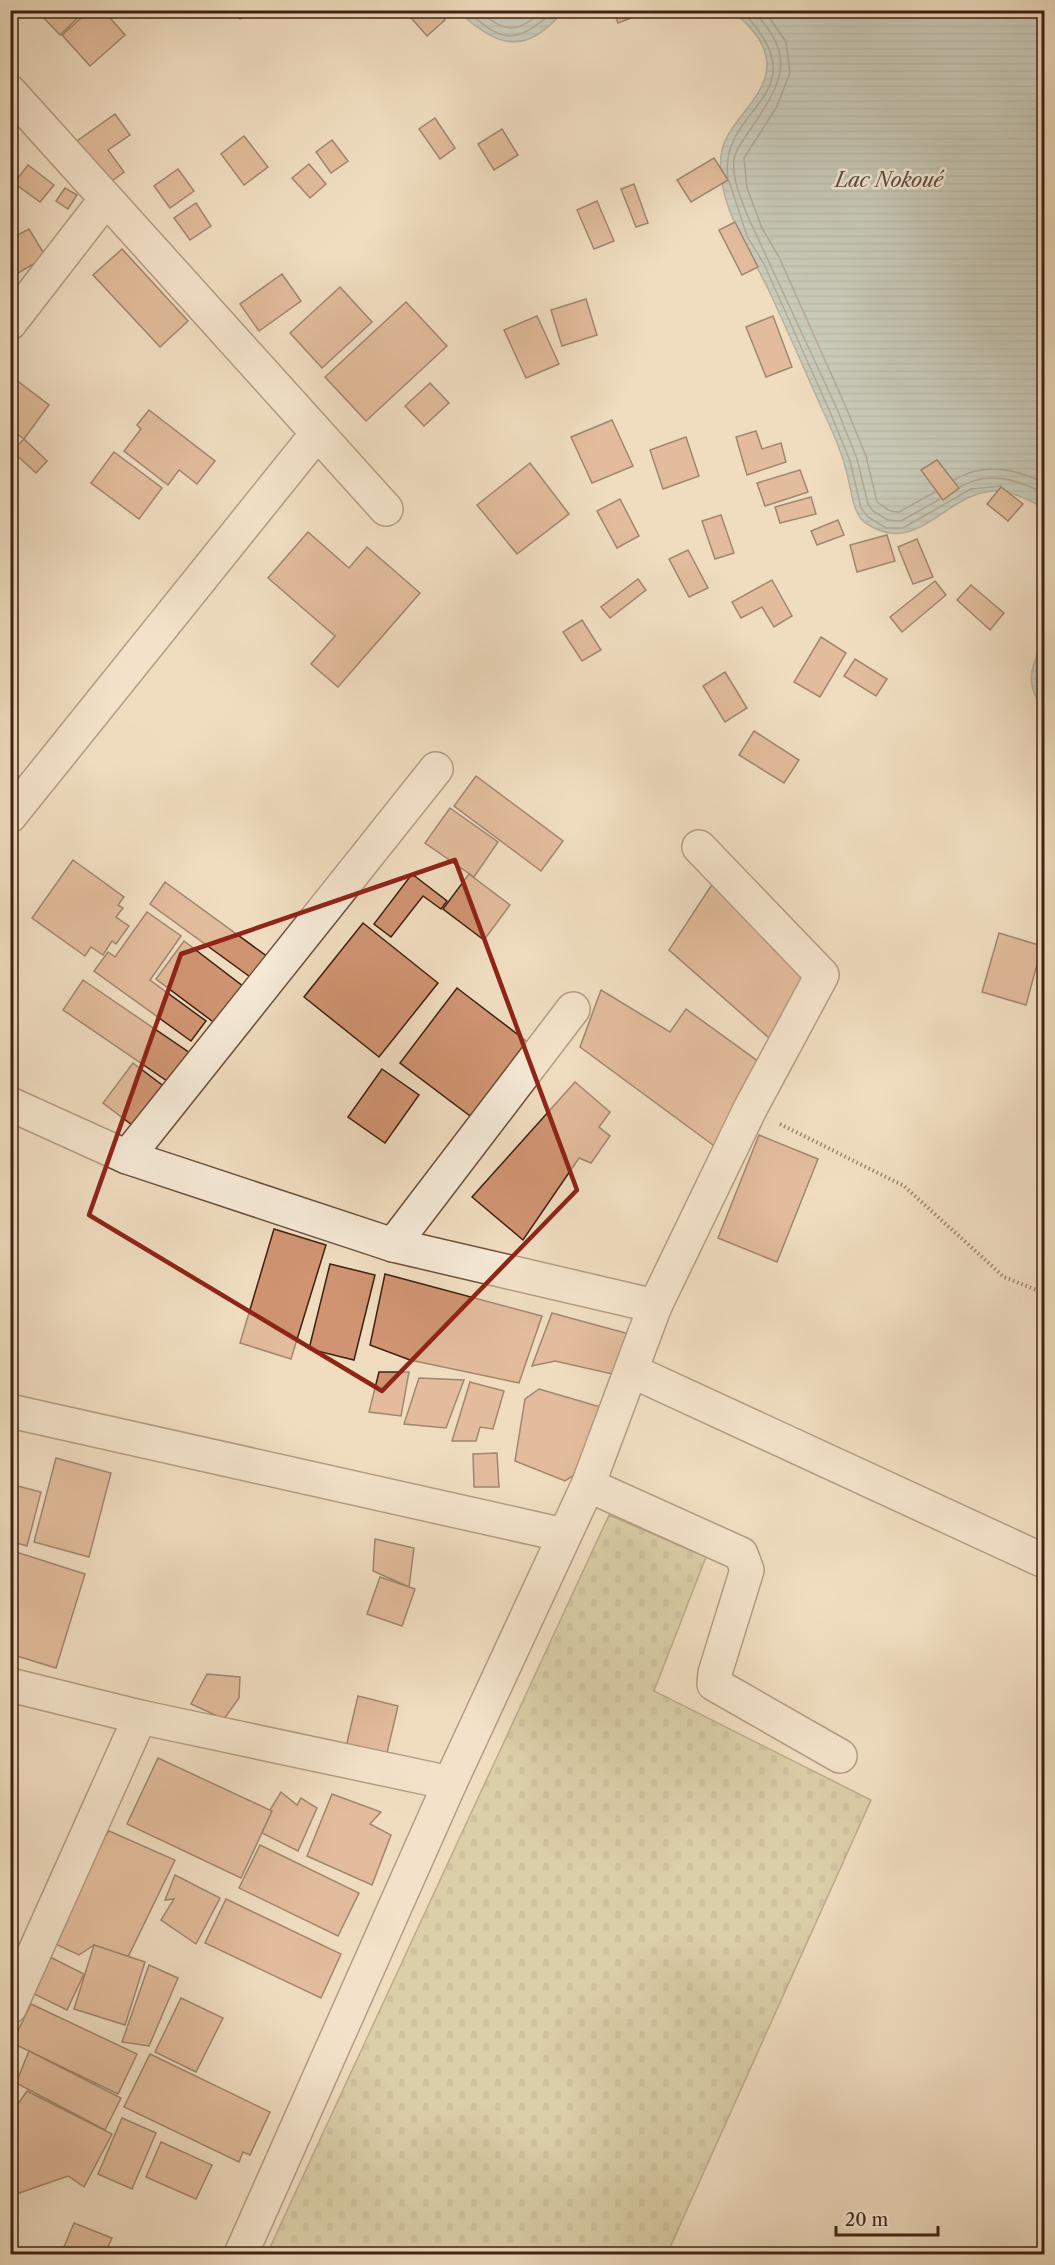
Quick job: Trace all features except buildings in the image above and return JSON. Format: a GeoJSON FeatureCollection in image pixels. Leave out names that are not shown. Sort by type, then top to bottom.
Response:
{"type":"FeatureCollection","features":[{"type":"Feature","properties":{"kind":"street"},"geometry":{"type":"LineString","coordinates":[[10,92],[316,435],[386,509]]}},
{"type":"Feature","properties":{"kind":"street"},"geometry":{"type":"LineString","coordinates":[[10,323],[106,199]]}},
{"type":"Feature","properties":{"kind":"street"},"geometry":{"type":"LineString","coordinates":[[10,816],[316,435]]}},
{"type":"Feature","properties":{"kind":"street"},"geometry":{"type":"LineString","coordinates":[[127,1157],[436,769]]}},
{"type":"Feature","properties":{"kind":"street"},"geometry":{"type":"LineString","coordinates":[[241,2254],[450,1783],[588,1485],[655,1306],[750,1109],[822,975],[699,847]]}},
{"type":"Feature","properties":{"kind":"street"},"geometry":{"type":"LineString","coordinates":[[393,1245],[573,1009]]}},
{"type":"Feature","properties":{"kind":"street"},"geometry":{"type":"LineString","coordinates":[[10,1104],[127,1157],[393,1245],[655,1306]]}},
{"type":"Feature","properties":{"kind":"street"},"geometry":{"type":"LineString","coordinates":[[632,1371],[1044,1561]]}},
{"type":"Feature","properties":{"kind":"street"},"geometry":{"type":"LineString","coordinates":[[10,1412],[564,1535]]}},
{"type":"Feature","properties":{"kind":"street"},"geometry":{"type":"LineString","coordinates":[[588,1485],[741,1554],[747,1570],[715,1673],[714,1684],[840,1756]]}},
{"type":"Feature","properties":{"kind":"street"},"geometry":{"type":"LineString","coordinates":[[10,1685],[140,1717],[450,1783]]}},
{"type":"Feature","properties":{"kind":"street"},"geometry":{"type":"LineString","coordinates":[[10,2007],[140,1717]]}},
{"type":"Feature","properties":{"kind":"path"},"geometry":{"type":"LineString","coordinates":[[750,1109],[904,1185],[1004,1277],[1044,1293]]}},
{"type":"Feature","properties":{"kind":"highlighted area"},"geometry":{"type":"Polygon","coordinates":[[[455,860],[577,1190],[382,1391],[89,1215],[181,954],[455,860]]]}},
{"type":"Feature","properties":{"kind":"green space"},"geometry":{"type":"Polygon","coordinates":[[[609,1515],[706,1557],[654,1691],[871,1800],[667,2254],[267,2254],[609,1515]]]}},
{"type":"Feature","properties":{"kind":"water"},"geometry":{"type":"Polygon","coordinates":[[[458,11],[563,11],[549,26],[536,35],[524,41],[511,42],[485,33],[458,11]]]}},
{"type":"Feature","properties":{"kind":"water","name":"Lac Nokoué"},"geometry":{"type":"Polygon","coordinates":[[[731,11],[1044,11],[1044,508],[1016,495],[998,491],[980,493],[963,500],[933,520],[903,533],[886,532],[867,524],[859,516],[836,440],[771,295],[737,228],[724,192],[721,156],[725,141],[753,101],[766,73],[766,57],[759,39],[739,16],[731,11]]]}},
{"type":"Feature","properties":{"kind":"water"},"geometry":{"type":"Polygon","coordinates":[[[1044,636],[1044,711],[1037,700],[1031,682],[1033,666],[1044,636]]]}}]}
